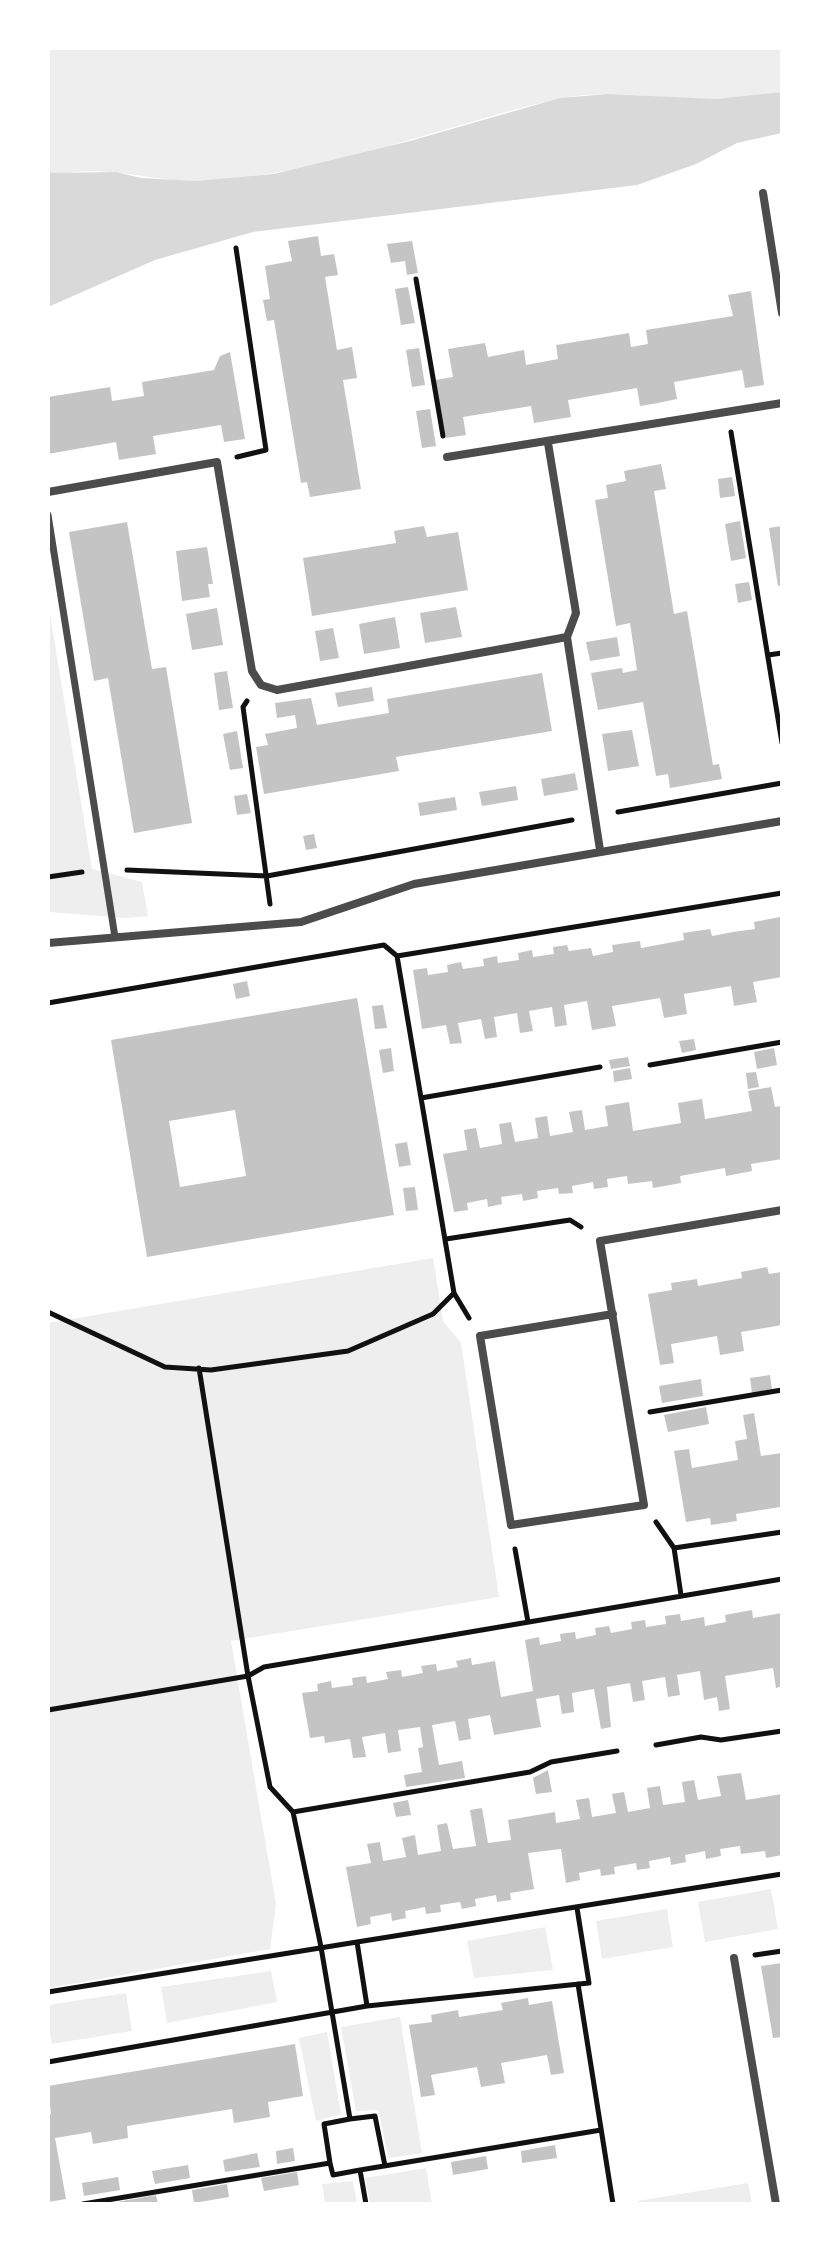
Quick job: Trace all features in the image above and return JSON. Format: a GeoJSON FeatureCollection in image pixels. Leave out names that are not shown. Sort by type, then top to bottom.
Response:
{"type":"FeatureCollection","features":[{"type":"Feature","properties":{"kind":"street"},"geometry":{"type":"LineString","coordinates":[[763,193],[782,313]]}},
{"type":"Feature","properties":{"kind":"street"},"geometry":{"type":"LineString","coordinates":[[447,457],[782,403]]}},
{"type":"Feature","properties":{"kind":"street"},"geometry":{"type":"LineString","coordinates":[[548,443],[576,613],[567,637],[600,850]]}},
{"type":"Feature","properties":{"kind":"street"},"geometry":{"type":"LineString","coordinates":[[48,492],[217,462],[252,671],[261,685],[277,690],[567,637]]}},
{"type":"Feature","properties":{"kind":"street"},"geometry":{"type":"LineString","coordinates":[[48,515],[115,937]]}},
{"type":"Feature","properties":{"kind":"street"},"geometry":{"type":"LineString","coordinates":[[48,943],[301,922],[414,884],[782,821]]}},
{"type":"Feature","properties":{"kind":"street"},"geometry":{"type":"LineString","coordinates":[[613,1314],[480,1336],[511,1525],[644,1505],[613,1314],[600,1241],[782,1210]]}},
{"type":"Feature","properties":{"kind":"street"},"geometry":{"type":"LineString","coordinates":[[734,1958],[776,2204]]}},
{"type":"Feature","properties":{"kind":"path"},"geometry":{"type":"LineString","coordinates":[[217,462],[266,450],[236,248]]}},
{"type":"Feature","properties":{"kind":"path"},"geometry":{"type":"LineString","coordinates":[[416,279],[447,457]]}},
{"type":"Feature","properties":{"kind":"path"},"geometry":{"type":"LineString","coordinates":[[728,412],[782,743]]}},
{"type":"Feature","properties":{"kind":"path"},"geometry":{"type":"LineString","coordinates":[[768,655],[782,653]]}},
{"type":"Feature","properties":{"kind":"path"},"geometry":{"type":"LineString","coordinates":[[261,685],[243,707],[273,925]]}},
{"type":"Feature","properties":{"kind":"path"},"geometry":{"type":"LineString","coordinates":[[48,877],[104,869],[267,876],[782,783]]}},
{"type":"Feature","properties":{"kind":"path"},"geometry":{"type":"LineString","coordinates":[[397,956],[782,893]]}},
{"type":"Feature","properties":{"kind":"path"},"geometry":{"type":"LineString","coordinates":[[48,1003],[384,945],[397,956],[454,1293],[433,1314],[348,1351],[211,1370],[165,1367],[48,1312]]}},
{"type":"Feature","properties":{"kind":"path"},"geometry":{"type":"LineString","coordinates":[[650,1065],[782,1042]]}},
{"type":"Feature","properties":{"kind":"path"},"geometry":{"type":"LineString","coordinates":[[421,1098],[600,1067]]}},
{"type":"Feature","properties":{"kind":"path"},"geometry":{"type":"LineString","coordinates":[[446,1239],[570,1220],[600,1241]]}},
{"type":"Feature","properties":{"kind":"path"},"geometry":{"type":"LineString","coordinates":[[199,1368],[248,1676],[270,1787],[293,1812],[321,1947],[350,2119]]}},
{"type":"Feature","properties":{"kind":"path"},"geometry":{"type":"LineString","coordinates":[[629,1415],[782,1390]]}},
{"type":"Feature","properties":{"kind":"path"},"geometry":{"type":"LineString","coordinates":[[511,1525],[528,1622]]}},
{"type":"Feature","properties":{"kind":"path"},"geometry":{"type":"LineString","coordinates":[[681,1595],[674,1548],[782,1532]]}},
{"type":"Feature","properties":{"kind":"path"},"geometry":{"type":"LineString","coordinates":[[48,1710],[248,1676],[264,1667],[782,1579]]}},
{"type":"Feature","properties":{"kind":"path"},"geometry":{"type":"LineString","coordinates":[[656,1745],[701,1737],[721,1740],[782,1731]]}},
{"type":"Feature","properties":{"kind":"path"},"geometry":{"type":"LineString","coordinates":[[293,1812],[530,1772],[551,1762],[617,1751]]}},
{"type":"Feature","properties":{"kind":"path"},"geometry":{"type":"LineString","coordinates":[[48,1992],[782,1874]]}},
{"type":"Feature","properties":{"kind":"path"},"geometry":{"type":"LineString","coordinates":[[48,2062],[367,2006],[589,1983],[577,1908]]}},
{"type":"Feature","properties":{"kind":"path"},"geometry":{"type":"LineString","coordinates":[[357,1942],[367,2006]]}},
{"type":"Feature","properties":{"kind":"path"},"geometry":{"type":"LineString","coordinates":[[578,1984],[613,2204]]}},
{"type":"Feature","properties":{"kind":"path"},"geometry":{"type":"LineString","coordinates":[[385,2166],[375,2116],[324,2124],[333,2175],[601,2130]]}},
{"type":"Feature","properties":{"kind":"path"},"geometry":{"type":"LineString","coordinates":[[83,2204],[330,2163]]}},
{"type":"Feature","properties":{"kind":"path"},"geometry":{"type":"LineString","coordinates":[[360,2170],[366,2204]]}},
{"type":"Feature","properties":{"kind":"shaded area"},"geometry":{"type":"Polygon","coordinates":[[[48,48],[782,48],[782,92],[716,99],[617,94],[577,96],[289,170],[197,181],[81,171],[48,180],[48,48]]]}},
{"type":"Feature","properties":{"kind":"shaded area"},"geometry":{"type":"Polygon","coordinates":[[[782,92],[782,133],[737,143],[696,164],[637,185],[253,232],[155,260],[48,307],[48,173],[116,172],[141,178],[196,181],[274,174],[410,141],[560,98],[608,94],[716,99],[782,92]]]}},
{"type":"Feature","properties":{"kind":"shaded area"},"geometry":{"type":"Polygon","coordinates":[[[48,602],[92,869],[142,882],[148,916],[126,918],[48,912],[48,602]]]}},
{"type":"Feature","properties":{"kind":"shaded area"},"geometry":{"type":"Polygon","coordinates":[[[433,1258],[443,1321],[461,1343],[499,1597],[231,1641],[276,1904],[270,1949],[48,1988],[48,1323],[433,1258]]]}},
{"type":"Feature","properties":{"kind":"shaded area"},"geometry":{"type":"Polygon","coordinates":[[[771,1889],[778,1929],[705,1942],[698,1902],[771,1889]]]}},
{"type":"Feature","properties":{"kind":"shaded area"},"geometry":{"type":"Polygon","coordinates":[[[667,1909],[673,1947],[602,1959],[596,1921],[667,1909]]]}},
{"type":"Feature","properties":{"kind":"shaded area"},"geometry":{"type":"Polygon","coordinates":[[[545,1927],[553,1970],[474,1978],[467,1941],[545,1927]]]}},
{"type":"Feature","properties":{"kind":"shaded area"},"geometry":{"type":"Polygon","coordinates":[[[271,1971],[277,2002],[167,2023],[161,1987],[271,1971]]]}},
{"type":"Feature","properties":{"kind":"shaded area"},"geometry":{"type":"Polygon","coordinates":[[[126,1993],[132,2031],[52,2044],[48,2005],[126,1993]]]}},
{"type":"Feature","properties":{"kind":"shaded area"},"geometry":{"type":"Polygon","coordinates":[[[400,2017],[422,2153],[389,2158],[378,2110],[356,2111],[341,2027],[400,2017]]]}},
{"type":"Feature","properties":{"kind":"shaded area"},"geometry":{"type":"Polygon","coordinates":[[[327,2032],[341,2114],[316,2121],[299,2038],[327,2032]]]}},
{"type":"Feature","properties":{"kind":"shaded area"},"geometry":{"type":"Polygon","coordinates":[[[426,2168],[432,2204],[370,2204],[365,2178],[426,2168]]]}},
{"type":"Feature","properties":{"kind":"shaded area"},"geometry":{"type":"Polygon","coordinates":[[[353,2181],[357,2204],[325,2204],[322,2184],[353,2181]]]}},
{"type":"Feature","properties":{"kind":"shaded area"},"geometry":{"type":"Polygon","coordinates":[[[748,2183],[752,2204],[637,2204],[637,2201],[748,2183]]]}},
{"type":"Feature","properties":{"kind":"building"},"geometry":{"type":"Polygon","coordinates":[[[318,236],[321,256],[334,254],[338,275],[325,277],[337,350],[352,347],[357,378],[343,380],[361,489],[310,497],[307,482],[301,483],[274,320],[267,321],[263,300],[270,299],[265,266],[292,261],[288,241],[318,236]]]}},
{"type":"Feature","properties":{"kind":"building"},"geometry":{"type":"Polygon","coordinates":[[[412,241],[418,273],[407,275],[405,261],[391,263],[387,244],[412,241]]]}},
{"type":"Feature","properties":{"kind":"building"},"geometry":{"type":"Polygon","coordinates":[[[408,287],[415,323],[401,325],[395,289],[408,287]]]}},
{"type":"Feature","properties":{"kind":"building"},"geometry":{"type":"Polygon","coordinates":[[[751,291],[764,385],[745,388],[742,370],[674,382],[677,399],[658,403],[640,406],[637,388],[568,400],[571,417],[534,423],[531,406],[463,417],[466,435],[446,438],[435,380],[453,377],[448,349],[485,343],[488,357],[524,350],[526,365],[558,359],[556,345],[629,333],[631,347],[648,344],[646,330],[733,316],[728,295],[751,291]]]}},
{"type":"Feature","properties":{"kind":"building"},"geometry":{"type":"Polygon","coordinates":[[[419,348],[425,385],[412,387],[406,350],[419,348]]]}},
{"type":"Feature","properties":{"kind":"building"},"geometry":{"type":"Polygon","coordinates":[[[230,352],[245,439],[224,442],[221,425],[153,436],[156,454],[119,460],[116,442],[48,454],[48,397],[110,387],[112,401],[144,396],[142,382],[214,370],[220,356],[230,352]]]}},
{"type":"Feature","properties":{"kind":"building"},"geometry":{"type":"Polygon","coordinates":[[[430,409],[436,446],[422,448],[416,411],[430,409]]]}},
{"type":"Feature","properties":{"kind":"building"},"geometry":{"type":"Polygon","coordinates":[[[661,464],[666,489],[654,491],[674,614],[687,611],[713,765],[719,764],[722,779],[670,788],[668,774],[656,776],[643,702],[598,710],[591,673],[622,668],[623,673],[637,670],[630,623],[616,626],[595,500],[608,498],[606,485],[626,481],[624,471],[661,464]]]}},
{"type":"Feature","properties":{"kind":"building"},"geometry":{"type":"Polygon","coordinates":[[[732,477],[735,496],[720,498],[718,479],[732,477]]]}},
{"type":"Feature","properties":{"kind":"building"},"geometry":{"type":"Polygon","coordinates":[[[740,521],[746,558],[731,561],[725,524],[740,521]]]}},
{"type":"Feature","properties":{"kind":"building"},"geometry":{"type":"Polygon","coordinates":[[[127,522],[152,669],[166,667],[192,823],[134,833],[108,678],[94,681],[69,532],[127,522]]]}},
{"type":"Feature","properties":{"kind":"building"},"geometry":{"type":"Polygon","coordinates":[[[424,526],[427,537],[458,532],[468,590],[312,616],[303,558],[396,543],[394,531],[424,526]]]}},
{"type":"Feature","properties":{"kind":"building"},"geometry":{"type":"Polygon","coordinates":[[[782,526],[782,585],[778,586],[769,528],[782,526]]]}},
{"type":"Feature","properties":{"kind":"building"},"geometry":{"type":"Polygon","coordinates":[[[207,547],[213,584],[208,584],[210,597],[182,601],[176,551],[207,547]]]}},
{"type":"Feature","properties":{"kind":"building"},"geometry":{"type":"Polygon","coordinates":[[[749,582],[752,600],[738,603],[735,584],[749,582]]]}},
{"type":"Feature","properties":{"kind":"building"},"geometry":{"type":"Polygon","coordinates":[[[456,607],[462,637],[425,643],[420,613],[456,607]]]}},
{"type":"Feature","properties":{"kind":"building"},"geometry":{"type":"Polygon","coordinates":[[[217,608],[223,645],[192,650],[186,614],[217,608]]]}},
{"type":"Feature","properties":{"kind":"building"},"geometry":{"type":"Polygon","coordinates":[[[395,617],[400,648],[364,654],[359,624],[395,617]]]}},
{"type":"Feature","properties":{"kind":"building"},"geometry":{"type":"Polygon","coordinates":[[[333,628],[339,658],[320,661],[315,631],[333,628]]]}},
{"type":"Feature","properties":{"kind":"building"},"geometry":{"type":"Polygon","coordinates":[[[617,637],[620,656],[590,661],[586,642],[617,637]]]}},
{"type":"Feature","properties":{"kind":"building"},"geometry":{"type":"Polygon","coordinates":[[[227,671],[233,708],[219,710],[214,673],[227,671]]]}},
{"type":"Feature","properties":{"kind":"building"},"geometry":{"type":"Polygon","coordinates":[[[542,673],[552,731],[396,757],[399,771],[264,794],[256,747],[268,745],[265,734],[297,728],[295,715],[277,718],[275,703],[311,698],[317,725],[389,713],[387,699],[542,673]]]}},
{"type":"Feature","properties":{"kind":"building"},"geometry":{"type":"Polygon","coordinates":[[[372,687],[374,701],[338,707],[335,693],[372,687]]]}},
{"type":"Feature","properties":{"kind":"building"},"geometry":{"type":"Polygon","coordinates":[[[632,730],[639,766],[608,771],[602,734],[632,730]]]}},
{"type":"Feature","properties":{"kind":"building"},"geometry":{"type":"Polygon","coordinates":[[[237,731],[243,768],[230,770],[223,734],[237,731]]]}},
{"type":"Feature","properties":{"kind":"building"},"geometry":{"type":"Polygon","coordinates":[[[575,773],[578,790],[544,796],[541,779],[575,773]]]}},
{"type":"Feature","properties":{"kind":"building"},"geometry":{"type":"Polygon","coordinates":[[[516,786],[518,800],[482,806],[479,792],[516,786]]]}},
{"type":"Feature","properties":{"kind":"building"},"geometry":{"type":"Polygon","coordinates":[[[247,794],[251,813],[237,815],[234,796],[247,794]]]}},
{"type":"Feature","properties":{"kind":"building"},"geometry":{"type":"Polygon","coordinates":[[[455,797],[457,810],[420,816],[418,803],[455,797]]]}},
{"type":"Feature","properties":{"kind":"building"},"geometry":{"type":"Polygon","coordinates":[[[314,834],[317,848],[306,850],[303,836],[314,834]]]}},
{"type":"Feature","properties":{"kind":"building"},"geometry":{"type":"Polygon","coordinates":[[[780,917],[782,977],[753,982],[757,1002],[734,1006],[731,986],[684,994],[687,1014],[664,1018],[660,998],[612,1006],[616,1026],[592,1030],[587,1001],[564,1005],[567,1025],[555,1027],[552,1007],[529,1011],[533,1031],[520,1033],[517,1013],[494,1017],[497,1037],[485,1039],[481,1019],[458,1023],[462,1043],[450,1044],[446,1025],[422,1029],[413,970],[427,968],[428,975],[448,972],[447,965],[461,962],[463,969],[484,966],[483,959],[497,956],[498,963],[519,960],[518,953],[532,950],[533,957],[554,954],[553,947],[567,945],[569,951],[591,948],[593,956],[613,952],[612,945],[640,941],[641,948],[684,940],[683,933],[710,929],[712,936],[755,929],[754,922],[780,917]]]}},
{"type":"Feature","properties":{"kind":"building"},"geometry":{"type":"Polygon","coordinates":[[[247,981],[250,996],[236,999],[233,984],[247,981]]]}},
{"type":"Feature","properties":{"kind":"building"},"geometry":{"type":"Polygon","coordinates":[[[357,998],[394,1215],[147,1257],[111,1040],[357,998]],[[235,1110],[169,1121],[180,1187],[246,1176],[235,1110]]]}},
{"type":"Feature","properties":{"kind":"building"},"geometry":{"type":"Polygon","coordinates":[[[383,1005],[387,1028],[375,1029],[372,1006],[383,1005]]]}},
{"type":"Feature","properties":{"kind":"building"},"geometry":{"type":"Polygon","coordinates":[[[694,1039],[696,1050],[682,1053],[679,1041],[694,1039]]]}},
{"type":"Feature","properties":{"kind":"building"},"geometry":{"type":"Polygon","coordinates":[[[391,1048],[394,1071],[383,1073],[379,1050],[391,1048]]]}},
{"type":"Feature","properties":{"kind":"building"},"geometry":{"type":"Polygon","coordinates":[[[774,1048],[777,1065],[757,1069],[754,1052],[774,1048]]]}},
{"type":"Feature","properties":{"kind":"building"},"geometry":{"type":"Polygon","coordinates":[[[628,1057],[630,1066],[611,1069],[609,1060],[628,1057]]]}},
{"type":"Feature","properties":{"kind":"building"},"geometry":{"type":"Polygon","coordinates":[[[630,1068],[632,1079],[614,1082],[613,1071],[630,1068]]]}},
{"type":"Feature","properties":{"kind":"building"},"geometry":{"type":"Polygon","coordinates":[[[756,1072],[759,1087],[748,1089],[746,1073],[756,1072]]]}},
{"type":"Feature","properties":{"kind":"building"},"geometry":{"type":"Polygon","coordinates":[[[771,1087],[775,1107],[782,1106],[782,1159],[751,1164],[752,1171],[726,1176],[725,1168],[680,1176],[681,1183],[653,1188],[652,1181],[628,1184],[627,1176],[607,1179],[608,1187],[594,1189],[593,1182],[572,1186],[573,1193],[559,1194],[558,1188],[537,1191],[538,1198],[523,1201],[522,1194],[501,1197],[502,1204],[488,1207],[487,1199],[467,1203],[468,1210],[454,1212],[443,1154],[467,1150],[464,1130],[476,1128],[480,1148],[502,1144],[499,1124],[511,1122],[515,1142],[538,1138],[535,1118],[547,1116],[550,1136],[573,1132],[569,1112],[582,1110],[585,1130],[608,1126],[605,1106],[629,1102],[633,1131],[681,1123],[678,1103],[702,1099],[705,1119],[752,1111],[748,1091],[771,1087]]]}},
{"type":"Feature","properties":{"kind":"building"},"geometry":{"type":"Polygon","coordinates":[[[407,1142],[411,1165],[399,1167],[395,1144],[407,1142]]]}},
{"type":"Feature","properties":{"kind":"building"},"geometry":{"type":"Polygon","coordinates":[[[415,1187],[418,1210],[406,1211],[403,1188],[415,1187]]]}},
{"type":"Feature","properties":{"kind":"building"},"geometry":{"type":"Polygon","coordinates":[[[767,1267],[769,1274],[782,1272],[782,1325],[741,1332],[744,1351],[720,1355],[717,1336],[671,1344],[674,1363],[660,1365],[648,1294],[672,1290],[671,1283],[697,1279],[698,1286],[742,1278],[741,1272],[767,1267]]]}},
{"type":"Feature","properties":{"kind":"building"},"geometry":{"type":"Polygon","coordinates":[[[770,1375],[772,1389],[752,1393],[750,1378],[770,1375]]]}},
{"type":"Feature","properties":{"kind":"building"},"geometry":{"type":"Polygon","coordinates":[[[701,1379],[703,1396],[662,1403],[659,1386],[701,1379]]]}},
{"type":"Feature","properties":{"kind":"building"},"geometry":{"type":"Polygon","coordinates":[[[706,1407],[709,1424],[668,1432],[664,1415],[706,1407]]]}},
{"type":"Feature","properties":{"kind":"building"},"geometry":{"type":"Polygon","coordinates":[[[754,1413],[761,1456],[782,1453],[782,1512],[780,1507],[736,1514],[737,1521],[711,1525],[710,1518],[686,1522],[674,1451],[689,1449],[692,1468],[738,1460],[735,1441],[747,1439],[743,1415],[754,1413]]]}},
{"type":"Feature","properties":{"kind":"building"},"geometry":{"type":"Polygon","coordinates":[[[752,1610],[753,1618],[782,1613],[782,1686],[776,1688],[773,1668],[725,1676],[730,1709],[719,1711],[717,1697],[704,1700],[700,1671],[677,1675],[680,1695],[668,1697],[665,1677],[642,1681],[645,1700],[633,1702],[630,1683],[607,1687],[611,1727],[601,1729],[594,1689],[572,1693],[574,1712],[562,1714],[559,1695],[536,1699],[541,1727],[494,1735],[490,1715],[468,1719],[471,1739],[459,1741],[455,1721],[432,1725],[439,1765],[462,1761],[465,1778],[406,1787],[404,1775],[422,1772],[418,1748],[423,1747],[420,1727],[398,1730],[401,1751],[388,1753],[385,1733],[362,1737],[366,1757],[353,1758],[350,1739],[325,1743],[324,1736],[310,1738],[302,1693],[318,1691],[317,1684],[331,1681],[332,1688],[353,1685],[352,1678],[366,1676],[367,1683],[388,1679],[386,1672],[401,1670],[402,1677],[423,1673],[421,1666],[436,1664],[437,1671],[458,1667],[456,1661],[471,1658],[472,1665],[495,1661],[501,1697],[533,1691],[525,1640],[539,1637],[540,1645],[561,1641],[560,1634],[575,1632],[576,1639],[596,1635],[595,1628],[609,1626],[611,1633],[632,1629],[631,1622],[645,1620],[646,1627],[666,1624],[665,1616],[680,1614],[681,1621],[704,1617],[705,1626],[726,1622],[725,1615],[752,1610]]]}},
{"type":"Feature","properties":{"kind":"building"},"geometry":{"type":"Polygon","coordinates":[[[548,1770],[552,1792],[536,1794],[533,1778],[548,1770]]]}},
{"type":"Feature","properties":{"kind":"building"},"geometry":{"type":"Polygon","coordinates":[[[741,1773],[746,1800],[782,1794],[782,1855],[766,1858],[765,1851],[741,1854],[740,1846],[720,1849],[721,1856],[706,1859],[705,1851],[685,1855],[686,1862],[671,1865],[670,1857],[649,1861],[650,1868],[637,1870],[636,1863],[614,1867],[615,1874],[601,1876],[600,1869],[579,1873],[580,1880],[566,1883],[561,1849],[528,1853],[534,1889],[510,1893],[511,1900],[497,1902],[496,1895],[475,1899],[476,1906],[462,1909],[460,1902],[440,1905],[441,1912],[426,1914],[425,1907],[405,1911],[406,1918],[392,1921],[391,1913],[370,1917],[371,1924],[357,1927],[346,1867],[371,1863],[367,1844],[380,1842],[383,1861],[406,1857],[402,1838],[415,1835],[418,1855],[441,1851],[437,1825],[447,1823],[453,1849],[476,1846],[470,1810],[482,1808],[488,1843],[511,1840],[508,1820],[555,1812],[556,1823],[580,1819],[576,1800],[589,1798],[592,1817],[616,1813],[612,1794],[624,1792],[628,1812],[650,1808],[647,1788],[660,1786],[663,1805],[685,1802],[682,1782],[694,1780],[698,1800],[721,1796],[717,1776],[741,1773]]]}},
{"type":"Feature","properties":{"kind":"building"},"geometry":{"type":"Polygon","coordinates":[[[408,1800],[411,1815],[396,1817],[393,1803],[408,1800]]]}},
{"type":"Feature","properties":{"kind":"building"},"geometry":{"type":"Polygon","coordinates":[[[782,1963],[782,2037],[773,2038],[761,1966],[782,1963]]]}},
{"type":"Feature","properties":{"kind":"building"},"geometry":{"type":"Polygon","coordinates":[[[528,1998],[529,2005],[552,2001],[564,2073],[551,2075],[547,2055],[501,2063],[505,2083],[481,2087],[477,2067],[431,2075],[435,2095],[421,2097],[409,2025],[432,2022],[431,2015],[458,2010],[459,2017],[503,2010],[501,2003],[528,1998]]]}},
{"type":"Feature","properties":{"kind":"building"},"geometry":{"type":"Polygon","coordinates":[[[295,2044],[303,2096],[268,2102],[270,2117],[234,2123],[232,2109],[127,2126],[128,2138],[93,2144],[91,2132],[55,2138],[66,2199],[48,2202],[48,2114],[51,2114],[48,2086],[295,2044]]]}},
{"type":"Feature","properties":{"kind":"building"},"geometry":{"type":"Polygon","coordinates":[[[555,2145],[557,2158],[522,2163],[521,2151],[555,2145]]]}},
{"type":"Feature","properties":{"kind":"building"},"geometry":{"type":"Polygon","coordinates":[[[293,2148],[295,2161],[277,2164],[276,2151],[293,2148]]]}},
{"type":"Feature","properties":{"kind":"building"},"geometry":{"type":"Polygon","coordinates":[[[257,2153],[260,2167],[225,2172],[223,2160],[257,2153]]]}},
{"type":"Feature","properties":{"kind":"building"},"geometry":{"type":"Polygon","coordinates":[[[486,2156],[488,2169],[453,2175],[451,2162],[486,2156]]]}},
{"type":"Feature","properties":{"kind":"building"},"geometry":{"type":"Polygon","coordinates":[[[188,2165],[190,2178],[155,2184],[152,2171],[188,2165]]]}},
{"type":"Feature","properties":{"kind":"building"},"geometry":{"type":"Polygon","coordinates":[[[297,2172],[299,2185],[264,2191],[261,2178],[297,2172]]]}},
{"type":"Feature","properties":{"kind":"building"},"geometry":{"type":"Polygon","coordinates":[[[118,2177],[120,2190],[84,2196],[82,2183],[118,2177]]]}},
{"type":"Feature","properties":{"kind":"building"},"geometry":{"type":"Polygon","coordinates":[[[227,2184],[229,2197],[194,2203],[192,2190],[227,2184]]]}},
{"type":"Feature","properties":{"kind":"building"},"geometry":{"type":"Polygon","coordinates":[[[156,2195],[158,2204],[117,2204],[117,2202],[156,2195]]]}}]}
